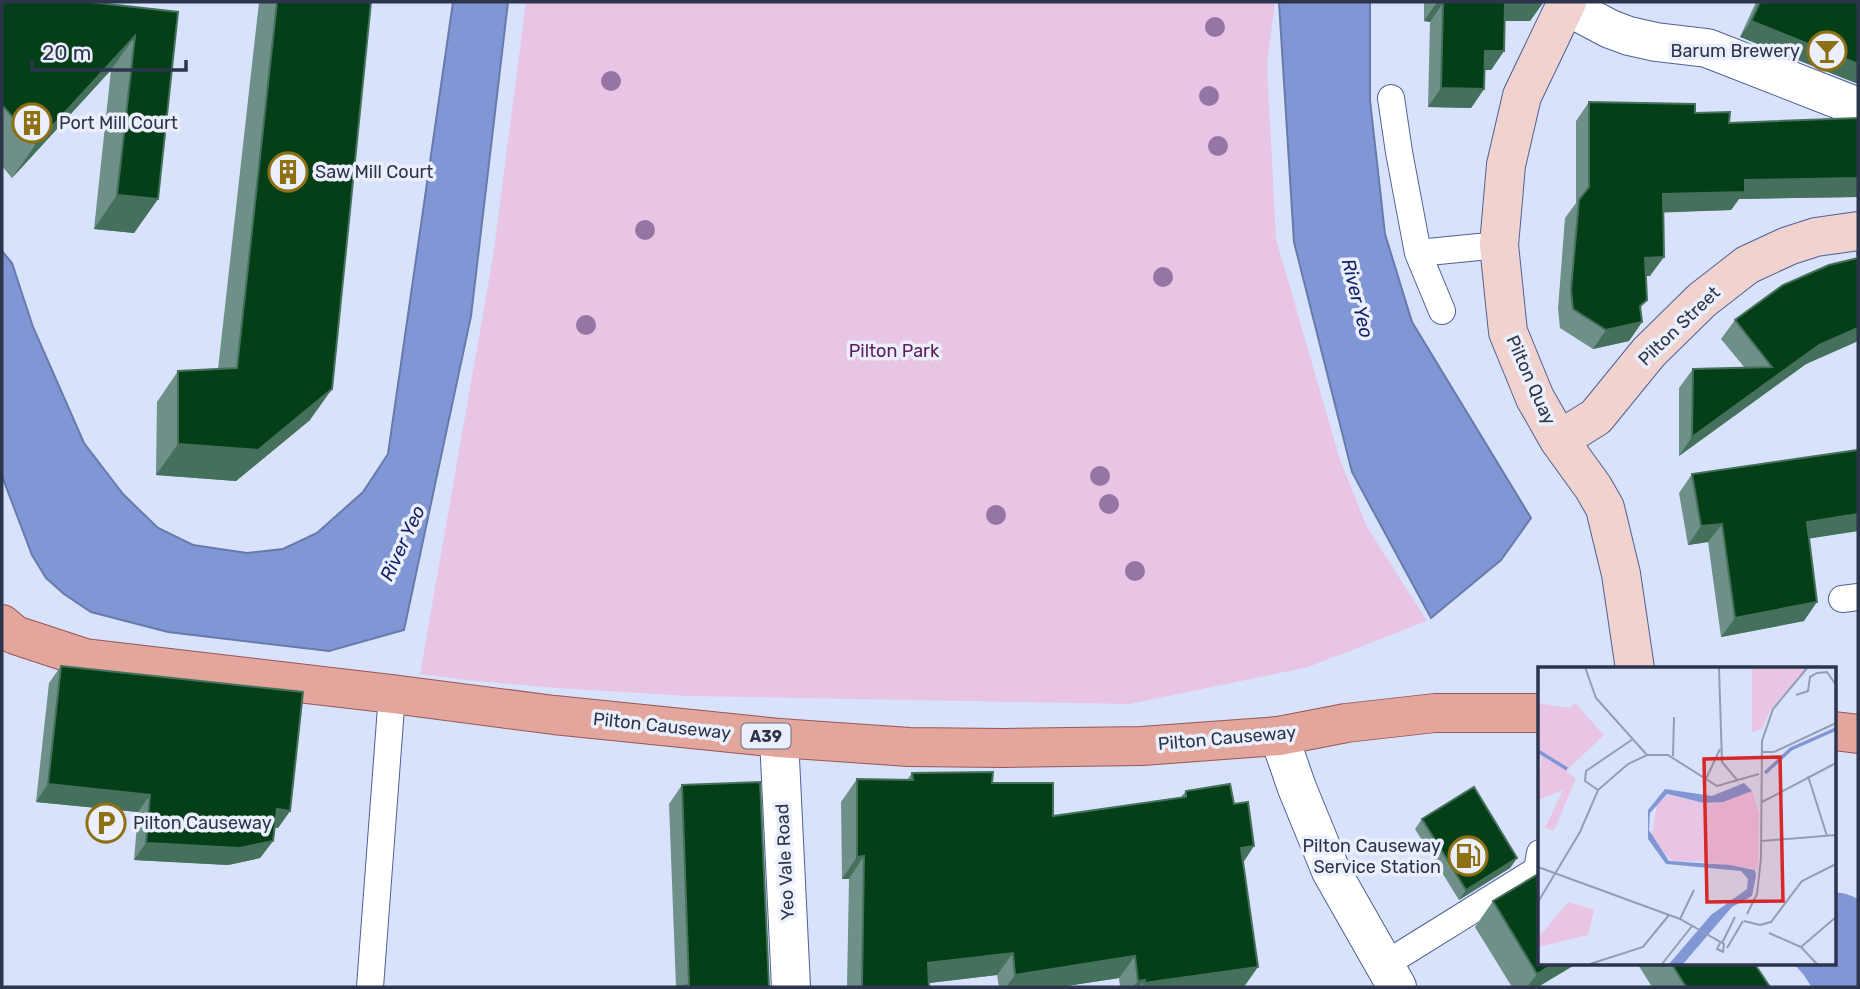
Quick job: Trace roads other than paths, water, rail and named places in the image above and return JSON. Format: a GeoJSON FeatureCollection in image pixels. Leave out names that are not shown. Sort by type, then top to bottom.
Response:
{"type":"FeatureCollection","features":[{"type":"Feature","properties":{"kind":"main road","name":"Pilton Causeway"},"geometry":{"type":"LineString","coordinates":[[2,624],[15,635],[85,658],[554,715],[779,738],[909,747],[1142,746],[1279,736],[1346,723],[1435,713],[1538,713]]}},
{"type":"Feature","properties":{"kind":"main road"},"geometry":{"type":"LineString","coordinates":[[1836,731],[1858,734]]}},
{"type":"Feature","properties":{"kind":"street"},"geometry":{"type":"LineString","coordinates":[[1566,3],[1610,29],[1629,36],[1656,43],[1707,48],[1858,107]]}},
{"type":"Feature","properties":{"kind":"street","name":"Pilton Quay"},"geometry":{"type":"LineString","coordinates":[[1566,3],[1522,96],[1506,165],[1499,245],[1508,332],[1535,398],[1559,440],[1605,508],[1621,574],[1635,667]]}},
{"type":"Feature","properties":{"kind":"street","name":"Pilton Street"},"geometry":{"type":"LineString","coordinates":[[1559,440],[1596,417],[1649,352],[1702,300],[1747,265],[1787,246],[1816,237],[1858,231]]}},
{"type":"Feature","properties":{"kind":"street"},"geometry":{"type":"LineString","coordinates":[[1279,736],[1331,871],[1391,976]]}},
{"type":"Feature","properties":{"kind":"street","name":"Yeo Vale Road"},"geometry":{"type":"LineString","coordinates":[[779,738],[791,987]]}},
{"type":"Feature","properties":{"kind":"lane"},"geometry":{"type":"LineString","coordinates":[[1391,98],[1418,253],[1442,312]]}},
{"type":"Feature","properties":{"kind":"lane"},"geometry":{"type":"LineString","coordinates":[[1418,253],[1499,245]]}},
{"type":"Feature","properties":{"kind":"lane"},"geometry":{"type":"LineString","coordinates":[[370,987],[392,694]]}},
{"type":"Feature","properties":{"kind":"lane"},"geometry":{"type":"LineString","coordinates":[[1391,976],[1537,870],[1538,864]]}},
{"type":"Feature","properties":{"kind":"water"},"geometry":{"type":"Polygon","coordinates":[[[453,2],[508,2],[471,316],[404,630],[329,651],[168,632],[91,612],[46,578],[32,555],[2,476],[2,251],[12,263],[33,327],[84,443],[123,494],[158,528],[193,545],[247,553],[283,549],[317,533],[363,492],[388,454],[453,2]]]}},
{"type":"Feature","properties":{"kind":"water"},"geometry":{"type":"Polygon","coordinates":[[[1279,2],[1370,2],[1370,100],[1385,234],[1412,322],[1531,518],[1501,560],[1431,618],[1352,472],[1294,242],[1279,2]]]}},
{"type":"Feature","properties":{"kind":"waterway","name":"River Yeo"},"geometry":{"type":"LineString","coordinates":[[1836,941],[1858,973]]}},
{"type":"Feature","properties":{"kind":"place","name":"Barum Brewery"},"geometry":{"type":"Point","coordinates":[1827,51]}},
{"type":"Feature","properties":{"kind":"place","name":"Port Mill Court"},"geometry":{"type":"Point","coordinates":[32,123]}},
{"type":"Feature","properties":{"kind":"place","name":"Saw Mill Court"},"geometry":{"type":"Point","coordinates":[288,172]}},
{"type":"Feature","properties":{"kind":"place","name":"Pilton Causeway"},"geometry":{"type":"Point","coordinates":[106,823]}},
{"type":"Feature","properties":{"kind":"place","name":"Pilton Causeway Service Station"},"geometry":{"type":"Point","coordinates":[1468,856]}},
{"type":"Feature","properties":{"kind":"park label","name":"Pilton Park"},"geometry":{"type":"Point","coordinates":[894,351]}}]}
